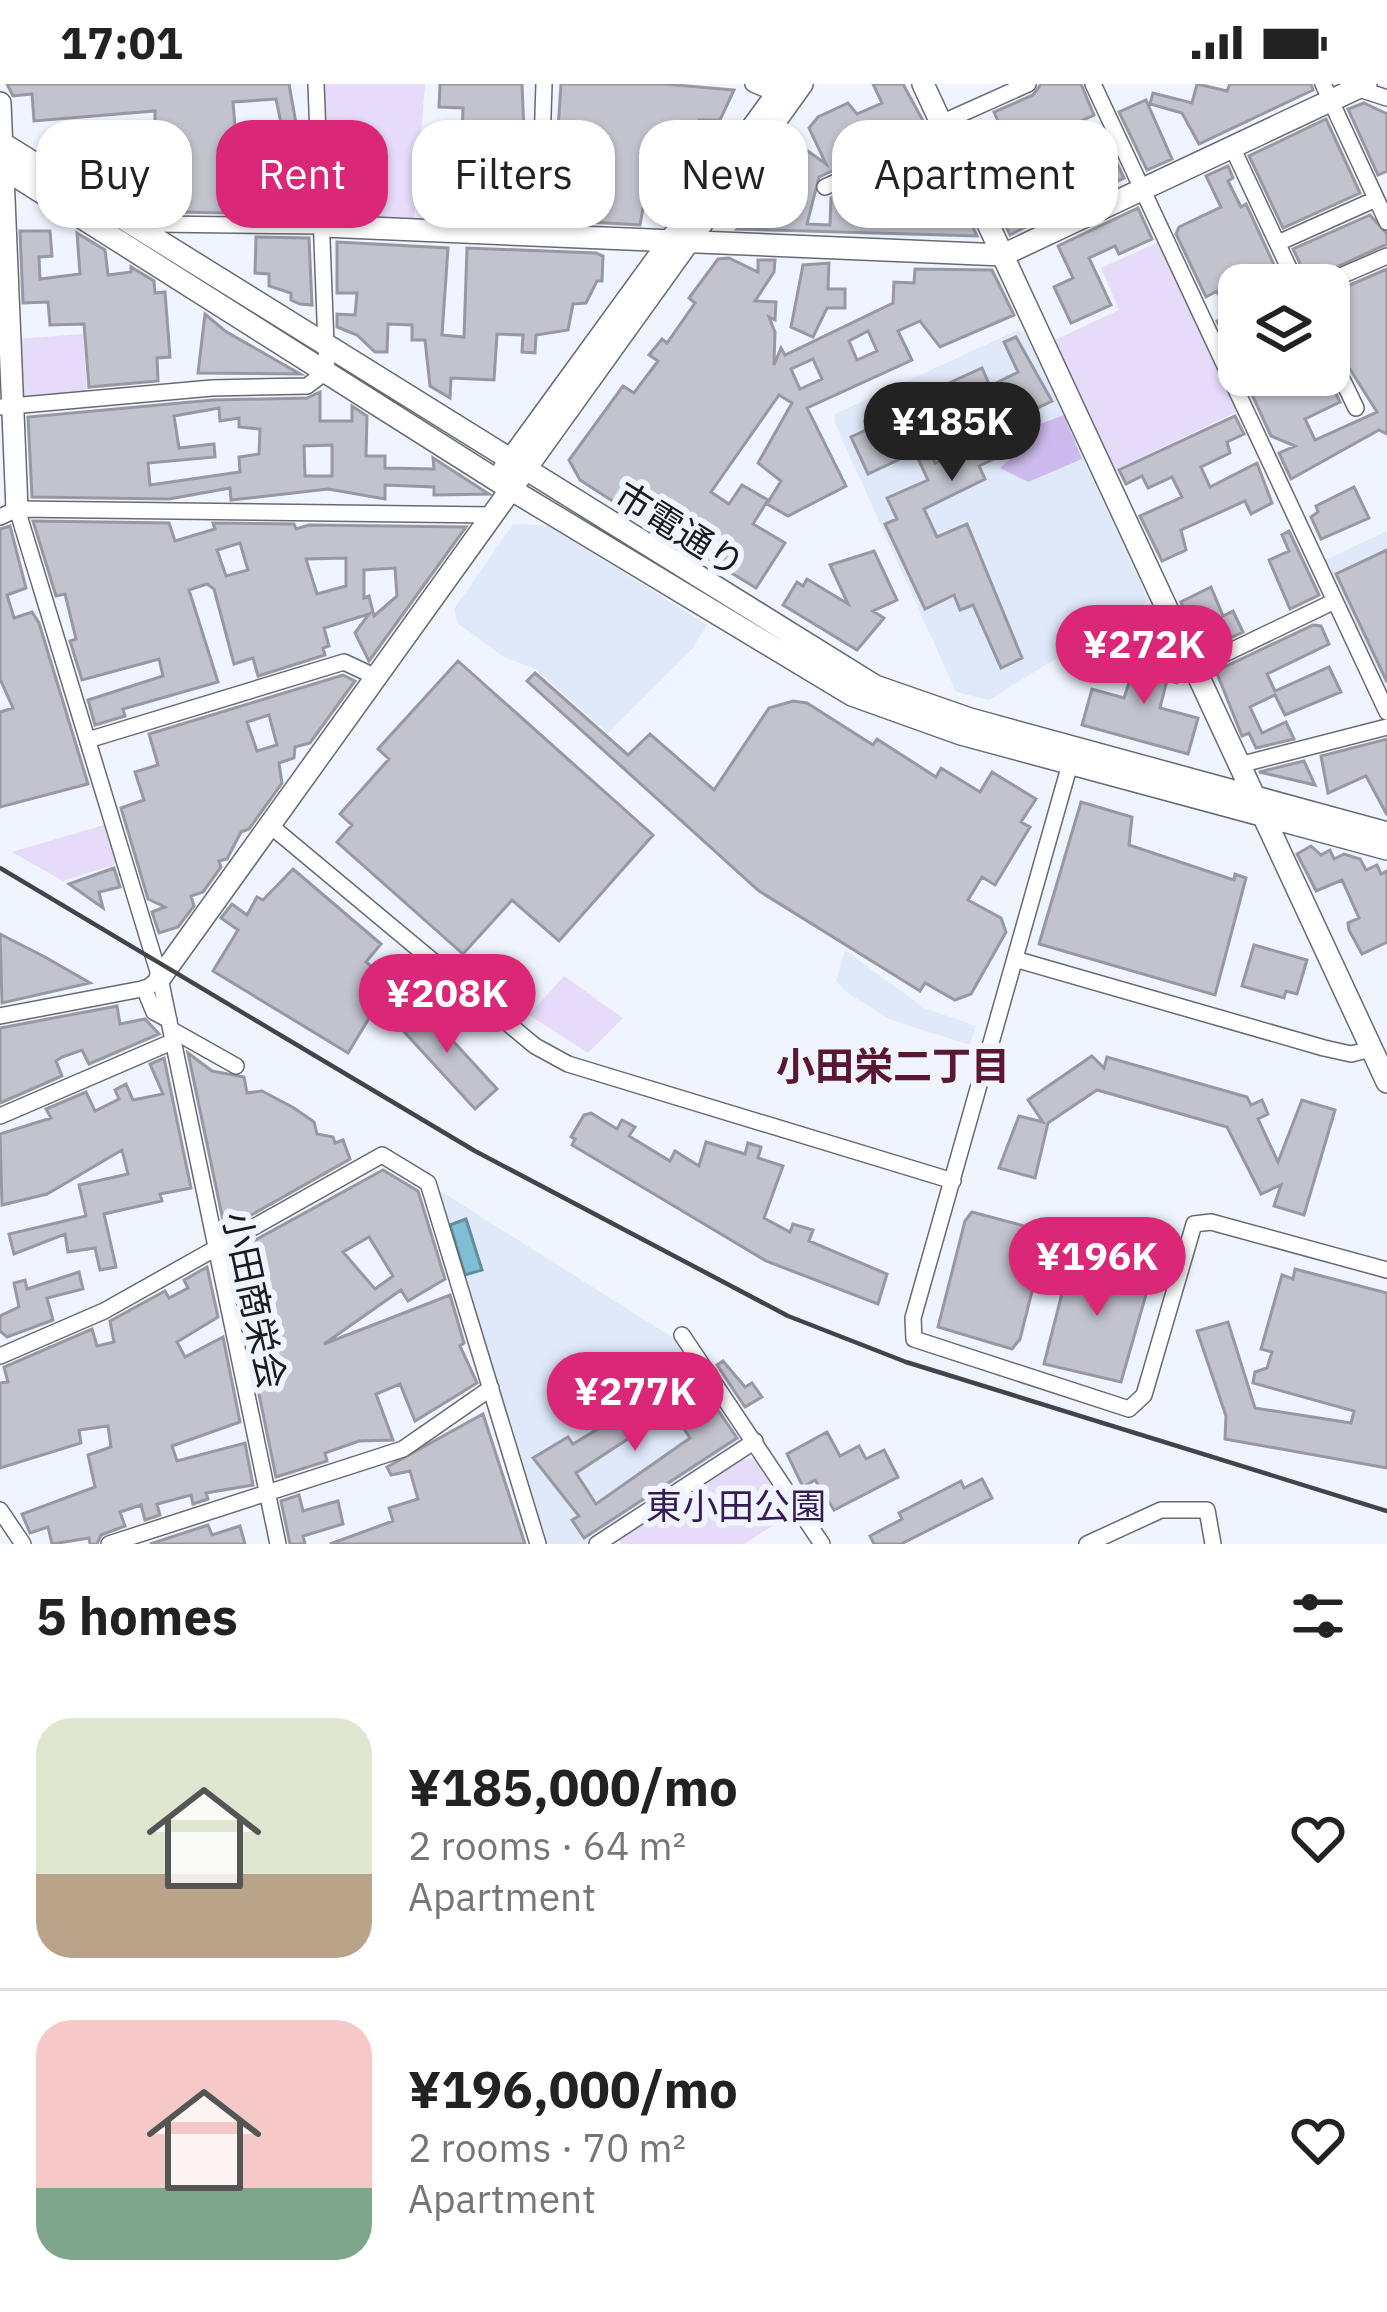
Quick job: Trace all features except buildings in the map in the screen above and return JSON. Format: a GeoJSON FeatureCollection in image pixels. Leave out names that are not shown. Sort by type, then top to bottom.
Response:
{"type":"FeatureCollection","features":[{"type":"Feature","properties":{"kind":"street"},"geometry":{"type":"LineString","coordinates":[[316,84],[318,120]]}},
{"type":"Feature","properties":{"kind":"street"},"geometry":{"type":"LineString","coordinates":[[538,236],[544,84]]}},
{"type":"Feature","properties":{"kind":"street"},"geometry":{"type":"LineString","coordinates":[[0,1016],[152,983],[378,678],[492,515],[511,476],[781,89],[753,84]]}},
{"type":"Feature","properties":{"kind":"street"},"geometry":{"type":"LineString","coordinates":[[675,243],[802,84]]}},
{"type":"Feature","properties":{"kind":"street"},"geometry":{"type":"LineString","coordinates":[[923,84],[940,120]]}},
{"type":"Feature","properties":{"kind":"street"},"geometry":{"type":"LineString","coordinates":[[959,120],[1028,84]]}},
{"type":"Feature","properties":{"kind":"street"},"geometry":{"type":"LineString","coordinates":[[1093,84],[1387,712]]}},
{"type":"Feature","properties":{"kind":"street"},"geometry":{"type":"LineString","coordinates":[[366,228],[1003,255],[1232,147],[1344,88],[1387,98]]}},
{"type":"Feature","properties":{"kind":"street"},"geometry":{"type":"LineString","coordinates":[[1344,88],[1387,222]]}},
{"type":"Feature","properties":{"kind":"street"},"geometry":{"type":"LineString","coordinates":[[0,103],[9,513],[492,515]]}},
{"type":"Feature","properties":{"kind":"street"},"geometry":{"type":"LineString","coordinates":[[1232,147],[1288,264]]}},
{"type":"Feature","properties":{"kind":"street","name":"市電通り"},"geometry":{"type":"LineString","coordinates":[[2,156],[128,246],[328,360]]}},
{"type":"Feature","properties":{"kind":"street","name":"市電通り"},"geometry":{"type":"LineString","coordinates":[[2,156],[852,695],[914,720],[1070,764],[1387,833]]}},
{"type":"Feature","properties":{"kind":"street"},"geometry":{"type":"LineString","coordinates":[[825,188],[832,184]]}},
{"type":"Feature","properties":{"kind":"street"},"geometry":{"type":"LineString","coordinates":[[1278,243],[1376,199]]}},
{"type":"Feature","properties":{"kind":"street"},"geometry":{"type":"LineString","coordinates":[[6,407],[212,388],[307,386],[328,360],[323,228]]}},
{"type":"Feature","properties":{"kind":"street"},"geometry":{"type":"LineString","coordinates":[[990,228],[1193,669],[1375,1039],[1387,1082]]}},
{"type":"Feature","properties":{"kind":"street"},"geometry":{"type":"LineString","coordinates":[[1350,272],[1387,256]]}},
{"type":"Feature","properties":{"kind":"street"},"geometry":{"type":"LineString","coordinates":[[1350,396],[1356,408]]}},
{"type":"Feature","properties":{"kind":"street","name":"市電通り"},"geometry":{"type":"LineString","coordinates":[[511,476],[875,686],[1387,850]]}},
{"type":"Feature","properties":{"kind":"street","name":"小田商栄会"},"geometry":{"type":"LineString","coordinates":[[9,513],[88,740],[152,983],[172,1030],[213,1252],[278,1544]]}},
{"type":"Feature","properties":{"kind":"street"},"geometry":{"type":"LineString","coordinates":[[1193,669],[1335,601]]}},
{"type":"Feature","properties":{"kind":"street"},"geometry":{"type":"LineString","coordinates":[[88,740],[344,662],[378,678]]}},
{"type":"Feature","properties":{"kind":"street"},"geometry":{"type":"LineString","coordinates":[[1239,765],[1387,728]]}},
{"type":"Feature","properties":{"kind":"street"},"geometry":{"type":"LineString","coordinates":[[1070,764],[913,1318],[914,1339],[1117,1406],[1134,1406],[1144,1395],[1194,1224],[1210,1222],[1387,1270]]}},
{"type":"Feature","properties":{"kind":"street"},"geometry":{"type":"LineString","coordinates":[[272,827],[535,1046],[568,1064],[953,1181]]}},
{"type":"Feature","properties":{"kind":"street"},"geometry":{"type":"LineString","coordinates":[[1018,960],[1351,1054],[1375,1039]]}},
{"type":"Feature","properties":{"kind":"street"},"geometry":{"type":"LineString","coordinates":[[0,1116],[172,1030],[236,1066]]}},
{"type":"Feature","properties":{"kind":"street"},"geometry":{"type":"LineString","coordinates":[[0,1356],[101,1312],[382,1155],[428,1183],[538,1544]]}},
{"type":"Feature","properties":{"kind":"street"},"geometry":{"type":"LineString","coordinates":[[682,1335],[822,1544]]}},
{"type":"Feature","properties":{"kind":"street"},"geometry":{"type":"LineString","coordinates":[[110,1544],[403,1449],[490,1388]]}},
{"type":"Feature","properties":{"kind":"street"},"geometry":{"type":"LineString","coordinates":[[597,1544],[755,1441]]}},
{"type":"Feature","properties":{"kind":"street"},"geometry":{"type":"LineString","coordinates":[[0,1510],[23,1544]]}},
{"type":"Feature","properties":{"kind":"street"},"geometry":{"type":"LineString","coordinates":[[1087,1544],[1161,1510],[1207,1510],[1213,1544]]}},
{"type":"Feature","properties":{"kind":"shaded area"},"geometry":{"type":"Polygon","coordinates":[[[1018,330],[1025,333],[1149,601],[989,700],[956,692],[834,421],[835,414],[1018,330]]]}},
{"type":"Feature","properties":{"kind":"shaded area"},"geometry":{"type":"Polygon","coordinates":[[[1064,415],[1082,459],[1028,482],[1000,468],[1017,453],[1014,434],[1064,415]]]}},
{"type":"Feature","properties":{"kind":"shaded area"},"geometry":{"type":"Polygon","coordinates":[[[513,524],[549,526],[707,625],[692,649],[608,733],[535,669],[504,657],[457,623],[454,609],[513,524]]]}},
{"type":"Feature","properties":{"kind":"shaded area"},"geometry":{"type":"Polygon","coordinates":[[[1387,531],[1387,696],[1323,561],[1387,531]]]}},
{"type":"Feature","properties":{"kind":"shaded area"},"geometry":{"type":"Polygon","coordinates":[[[845,950],[924,1008],[976,1026],[970,1045],[891,1020],[846,992],[836,981],[845,950]]]}},
{"type":"Feature","properties":{"kind":"shaded area"},"geometry":{"type":"Polygon","coordinates":[[[434,1187],[683,1344],[748,1439],[586,1544],[543,1544],[434,1187]]]}},
{"type":"Feature","properties":{"kind":"green space"},"geometry":{"type":"Polygon","coordinates":[[[322,84],[425,84],[422,120],[412,120],[412,219],[388,218],[388,120],[324,120],[322,84]]]}},
{"type":"Feature","properties":{"kind":"green space"},"geometry":{"type":"Polygon","coordinates":[[[1159,242],[1218,368],[1218,396],[1231,396],[1238,411],[1115,470],[1055,340],[1119,310],[1101,268],[1159,242]]]}},
{"type":"Feature","properties":{"kind":"green space"},"geometry":{"type":"Polygon","coordinates":[[[83,334],[87,392],[21,397],[16,339],[83,334]]]}},
{"type":"Feature","properties":{"kind":"green space"},"geometry":{"type":"Polygon","coordinates":[[[104,825],[116,864],[63,881],[12,852],[104,825]]]}},
{"type":"Feature","properties":{"kind":"green space"},"geometry":{"type":"Polygon","coordinates":[[[564,976],[623,1018],[588,1053],[529,1015],[564,976]]]}},
{"type":"Feature","properties":{"kind":"green space","name":"東小田公園"},"geometry":{"type":"Polygon","coordinates":[[[754,1458],[792,1513],[744,1544],[621,1544],[618,1538],[738,1460],[754,1458]]]}},
{"type":"Feature","properties":{"kind":"water"},"geometry":{"type":"Polygon","coordinates":[[[466,1219],[482,1270],[465,1275],[450,1225],[466,1219]]]}},
{"type":"Feature","properties":{"kind":"railway"},"geometry":{"type":"LineString","coordinates":[[0,868],[475,1151],[788,1316],[906,1362],[1387,1511]]}},
{"type":"Feature","properties":{"kind":"district","name":"小田栄二丁目"},"geometry":{"type":"Point","coordinates":[893,1065]}}]}
